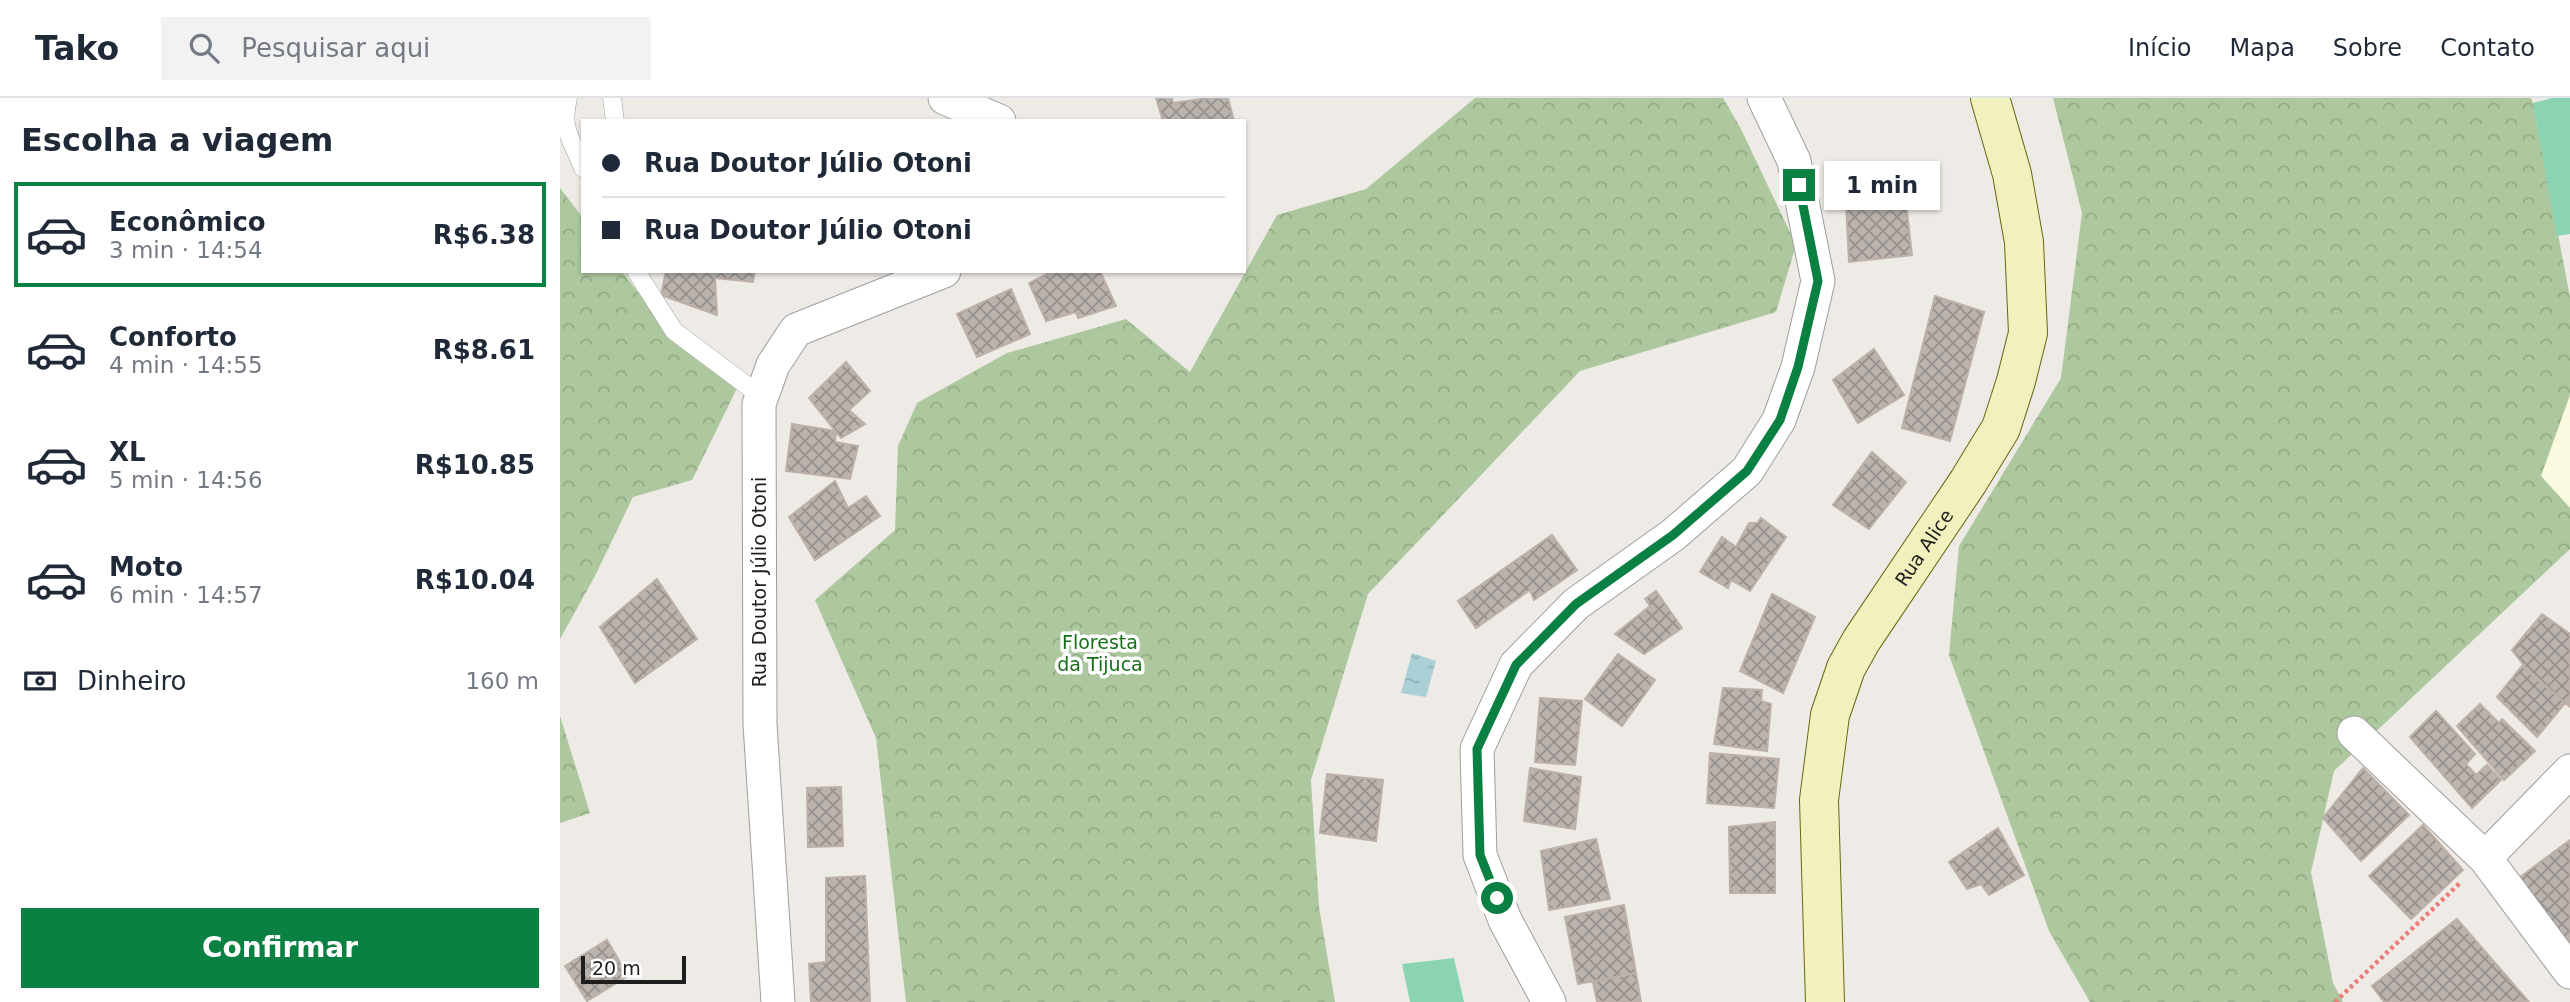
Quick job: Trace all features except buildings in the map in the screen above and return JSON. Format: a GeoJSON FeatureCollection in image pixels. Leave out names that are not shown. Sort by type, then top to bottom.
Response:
{"type":"FeatureCollection","features":[{"type":"Feature","properties":{"kind":"street"},"geometry":{"type":"LineString","coordinates":[[944,98],[994,119]]}},
{"type":"Feature","properties":{"kind":"street"},"geometry":{"type":"LineString","coordinates":[[1549,1002],[1505,920],[1480,855],[1477,749],[1516,665],[1576,604],[1673,535],[1747,471],[1780,420],[1798,367],[1818,281],[1794,161],[1764,98]]}},
{"type":"Feature","properties":{"kind":"street","name":"Rua Alice"},"geometry":{"type":"LineString","coordinates":[[1825,1002],[1819,800],[1830,715],[1846,668],[1861,641],[2001,428],[2028,333],[2024,242],[2012,174],[1990,98]]}},
{"type":"Feature","properties":{"kind":"street","name":"Rua Doutor Júlio Otoni"},"geometry":{"type":"LineString","coordinates":[[778,1002],[760,724],[758,404],[773,365],[796,330],[939,273]]}},
{"type":"Feature","properties":{"kind":"street"},"geometry":{"type":"LineString","coordinates":[[2354,733],[2485,858],[2570,972]]}},
{"type":"Feature","properties":{"kind":"street"},"geometry":{"type":"LineString","coordinates":[[2485,858],[2570,771]]}},
{"type":"Feature","properties":{"kind":"lane"},"geometry":{"type":"LineString","coordinates":[[568,98],[562,117],[569,141],[581,159]]}},
{"type":"Feature","properties":{"kind":"lane"},"geometry":{"type":"LineString","coordinates":[[612,98],[615,119]]}},
{"type":"Feature","properties":{"kind":"lane"},"geometry":{"type":"LineString","coordinates":[[637,273],[674,331],[761,396]]}},
{"type":"Feature","properties":{"kind":"path"},"geometry":{"type":"LineString","coordinates":[[2335,1002],[2485,858]]}},
{"type":"Feature","properties":{"kind":"shaded area"},"geometry":{"type":"Polygon","coordinates":[[[2570,390],[2570,508],[2541,476],[2570,390]]]}},
{"type":"Feature","properties":{"kind":"green space","name":"Floresta da Tijuca"},"geometry":{"type":"Polygon","coordinates":[[[1475,98],[1723,98],[1741,129],[1796,245],[1776,312],[1580,371],[1368,594],[1311,780],[1319,907],[1335,1002],[906,1002],[876,738],[815,600],[895,530],[898,446],[917,403],[1007,353],[1126,319],[1190,372],[1277,215],[1366,189],[1475,98]]]}},
{"type":"Feature","properties":{"kind":"green space"},"geometry":{"type":"Polygon","coordinates":[[[2053,98],[2531,98],[2533,103],[2570,297],[2570,395],[2541,476],[2570,508],[2570,549],[2334,771],[2311,872],[2333,983],[2343,1002],[2090,1002],[2049,931],[1949,655],[1959,546],[2061,378],[2082,213],[2053,98]]]}},
{"type":"Feature","properties":{"kind":"green space"},"geometry":{"type":"Polygon","coordinates":[[[2552,98],[2570,98],[2570,234],[2557,236],[2533,103],[2552,98]]]}},
{"type":"Feature","properties":{"kind":"green space"},"geometry":{"type":"Polygon","coordinates":[[[560,188],[581,215],[581,273],[624,273],[667,331],[743,376],[692,480],[633,497],[595,576],[560,639],[560,188]]]}},
{"type":"Feature","properties":{"kind":"green space"},"geometry":{"type":"Polygon","coordinates":[[[560,716],[590,813],[560,823],[560,716]]]}},
{"type":"Feature","properties":{"kind":"green space"},"geometry":{"type":"Polygon","coordinates":[[[1454,958],[1464,1002],[1410,1002],[1402,964],[1454,958]]]}},
{"type":"Feature","properties":{"kind":"water"},"geometry":{"type":"Polygon","coordinates":[[[1412,653],[1436,661],[1426,697],[1401,693],[1412,653]]]}},
{"type":"Feature","properties":{"kind":"route"},"geometry":{"type":"LineString","coordinates":[[1497,898],[1480,855],[1477,749],[1516,665],[1576,604],[1673,535],[1747,471],[1780,420],[1798,367],[1818,281],[1799,185]]}}]}
